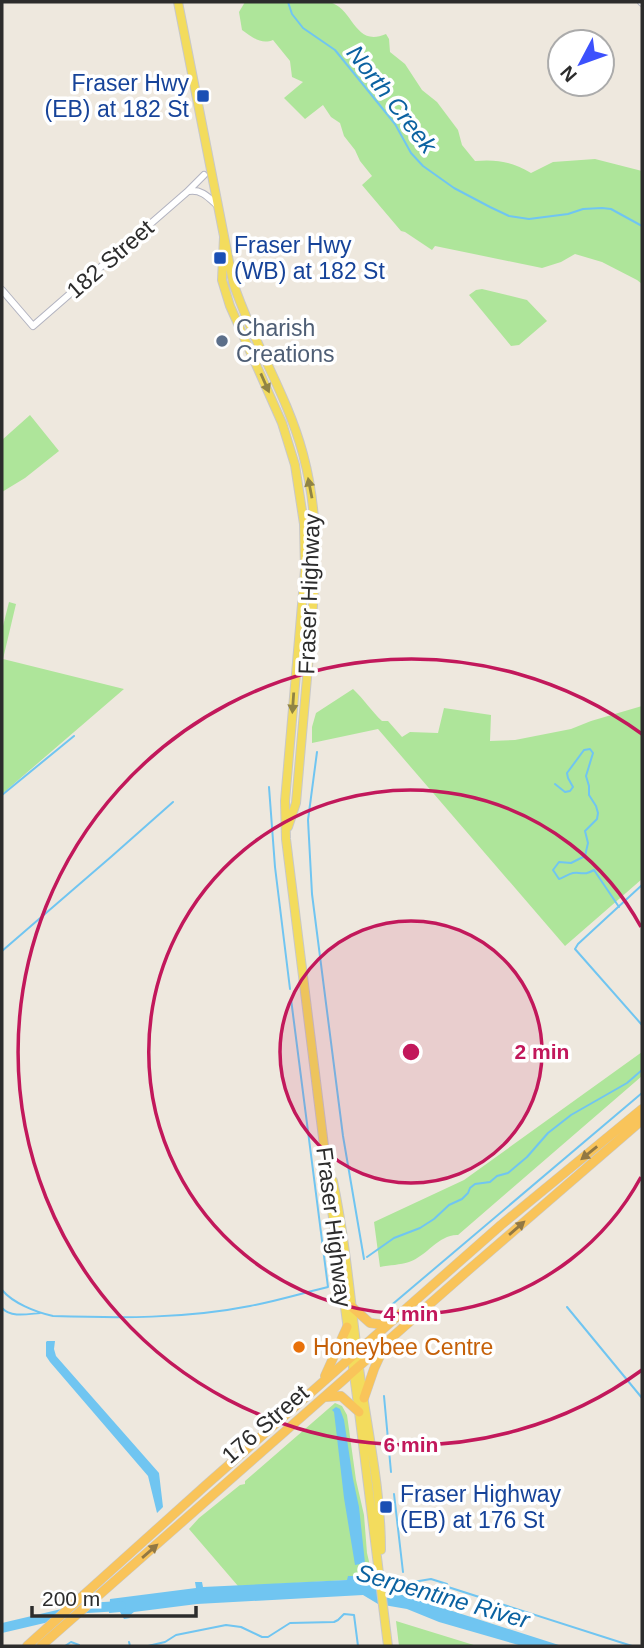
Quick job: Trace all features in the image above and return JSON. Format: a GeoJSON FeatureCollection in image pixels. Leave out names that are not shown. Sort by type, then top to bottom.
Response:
{"type":"FeatureCollection","features":[{"type":"Feature","properties":{"kind":"highway","name":"176 Street"},"geometry":{"type":"LineString","coordinates":[[27,1646],[501,1225],[642,1110]]}},
{"type":"Feature","properties":{"kind":"highway","name":"176 Street"},"geometry":{"type":"LineString","coordinates":[[41,1646],[642,1120]]}},
{"type":"Feature","properties":{"kind":"highway"},"geometry":{"type":"LineString","coordinates":[[352,1307],[370,1323],[387,1325]]}},
{"type":"Feature","properties":{"kind":"highway"},"geometry":{"type":"LineString","coordinates":[[321,1383],[347,1327]]}},
{"type":"Feature","properties":{"kind":"highway"},"geometry":{"type":"LineString","coordinates":[[364,1398],[385,1344]]}},
{"type":"Feature","properties":{"kind":"highway"},"geometry":{"type":"LineString","coordinates":[[324,1397],[341,1396],[359,1412]]}},
{"type":"Feature","properties":{"kind":"main road","name":"Fraser Highway"},"geometry":{"type":"LineString","coordinates":[[178,2],[233,282],[243,312],[281,392],[294,427],[306,465],[314,506],[314,589],[296,803],[286,839]]}},
{"type":"Feature","properties":{"kind":"main road","name":"Fraser Highway"},"geometry":{"type":"LineString","coordinates":[[224,237],[222,280],[234,317],[282,424],[295,465],[304,524],[304,570],[285,801],[286,839],[321,1119],[352,1307],[359,1412],[388,1646]]}},
{"type":"Feature","properties":{"kind":"main road","name":"Fraser Highway"},"geometry":{"type":"LineString","coordinates":[[336,1212],[347,1327],[355,1354]]}},
{"type":"Feature","properties":{"kind":"main road"},"geometry":{"type":"LineString","coordinates":[[336,1212],[355,1354]]}},
{"type":"Feature","properties":{"kind":"main road","name":"Fraser Highway"},"geometry":{"type":"LineString","coordinates":[[356,1370],[364,1398],[373,1454],[381,1523],[381,1584]]}},
{"type":"Feature","properties":{"kind":"street","name":"182 Street"},"geometry":{"type":"LineString","coordinates":[[2,289],[33,326],[204,175]]}},
{"type":"Feature","properties":{"kind":"street"},"geometry":{"type":"LineString","coordinates":[[187,192],[198,191],[218,207]]}},
{"type":"Feature","properties":{"kind":"green space"},"geometry":{"type":"Polygon","coordinates":[[[245,2],[329,2],[344,12],[360,32],[367,36],[386,34],[390,52],[405,64],[422,90],[437,102],[458,130],[462,145],[475,161],[505,162],[531,173],[553,162],[595,159],[642,171],[642,284],[602,262],[575,254],[542,268],[435,246],[432,250],[401,231],[362,185],[372,176],[344,136],[340,123],[331,117],[323,105],[305,119],[284,98],[303,82],[292,77],[290,61],[273,40],[261,41],[242,30],[239,12],[245,2]]]}},
{"type":"Feature","properties":{"kind":"green space"},"geometry":{"type":"Polygon","coordinates":[[[482,289],[527,300],[547,321],[519,345],[511,346],[469,295],[482,289]]]}},
{"type":"Feature","properties":{"kind":"green space"},"geometry":{"type":"Polygon","coordinates":[[[30,415],[59,451],[2,492],[2,440],[30,415]]]}},
{"type":"Feature","properties":{"kind":"green space"},"geometry":{"type":"Polygon","coordinates":[[[9,602],[16,604],[3,659],[124,689],[2,794],[2,630],[9,602]]]}},
{"type":"Feature","properties":{"kind":"green space"},"geometry":{"type":"Polygon","coordinates":[[[353,689],[382,721],[388,721],[402,737],[410,732],[438,733],[444,708],[491,715],[490,741],[515,740],[571,729],[642,706],[642,879],[565,946],[378,729],[312,743],[312,727],[316,713],[353,689]]]}},
{"type":"Feature","properties":{"kind":"green space"},"geometry":{"type":"Polygon","coordinates":[[[642,1052],[642,1076],[458,1235],[445,1238],[409,1262],[380,1267],[374,1222],[464,1180],[642,1052]]]}},
{"type":"Feature","properties":{"kind":"green space"},"geometry":{"type":"Polygon","coordinates":[[[335,1403],[342,1406],[347,1415],[364,1515],[367,1553],[375,1587],[368,1584],[366,1576],[348,1577],[348,1580],[238,1586],[189,1529],[240,1485],[245,1484],[245,1481],[335,1403]]]}},
{"type":"Feature","properties":{"kind":"green space"},"geometry":{"type":"Polygon","coordinates":[[[396,1621],[477,1646],[399,1646],[396,1621]]]}},
{"type":"Feature","properties":{"kind":"water"},"geometry":{"type":"Polygon","coordinates":[[[47,1341],[55,1341],[56,1356],[159,1473],[163,1507],[157,1513],[148,1476],[50,1362],[46,1356],[47,1341]]]}},
{"type":"Feature","properties":{"kind":"water"},"geometry":{"type":"Polygon","coordinates":[[[336,1407],[340,1409],[344,1420],[359,1507],[365,1563],[355,1565],[332,1410],[336,1407]]]}},
{"type":"Feature","properties":{"kind":"water"},"geometry":{"type":"Polygon","coordinates":[[[348,1576],[366,1576],[368,1584],[562,1646],[522,1646],[439,1622],[407,1609],[378,1604],[363,1595],[197,1604],[134,1612],[130,1618],[124,1619],[120,1612],[109,1613],[110,1599],[196,1588],[195,1582],[202,1582],[203,1587],[347,1580],[348,1576]]]}},
{"type":"Feature","properties":{"kind":"waterway","name":"North Creek"},"geometry":{"type":"LineString","coordinates":[[288,2],[292,14],[303,28],[335,50],[395,124],[411,153],[423,166],[454,188],[509,216],[529,219],[602,208],[611,209],[642,226]]}},
{"type":"Feature","properties":{"kind":"waterway"},"geometry":{"type":"LineString","coordinates":[[2,795],[74,736]]}},
{"type":"Feature","properties":{"kind":"waterway"},"geometry":{"type":"LineString","coordinates":[[555,784],[565,792],[570,791],[573,787],[567,773],[584,750],[590,749],[593,753],[586,776],[589,795],[598,813],[597,819],[585,831],[588,843],[585,856],[571,863],[559,862],[553,870],[559,879],[573,873],[594,870],[619,907]]}},
{"type":"Feature","properties":{"kind":"waterway"},"geometry":{"type":"LineString","coordinates":[[317,752],[308,820],[312,894],[343,1136],[364,1259]]}},
{"type":"Feature","properties":{"kind":"waterway"},"geometry":{"type":"LineString","coordinates":[[269,787],[275,867],[290,989]]}},
{"type":"Feature","properties":{"kind":"waterway"},"geometry":{"type":"LineString","coordinates":[[2,951],[173,802]]}},
{"type":"Feature","properties":{"kind":"waterway"},"geometry":{"type":"LineString","coordinates":[[642,885],[575,949],[642,1025]]}},
{"type":"Feature","properties":{"kind":"waterway"},"geometry":{"type":"LineString","coordinates":[[2,1290],[25,1306],[53,1316],[127,1317],[226,1310],[328,1287],[291,999]]}},
{"type":"Feature","properties":{"kind":"waterway"},"geometry":{"type":"LineString","coordinates":[[367,1257],[394,1238],[420,1228],[434,1219],[449,1205],[462,1199],[475,1184],[490,1182],[497,1176],[508,1173],[527,1157],[548,1133],[571,1115],[627,1083],[642,1070]]}},
{"type":"Feature","properties":{"kind":"waterway"},"geometry":{"type":"LineString","coordinates":[[388,1308],[642,1093]]}},
{"type":"Feature","properties":{"kind":"waterway"},"geometry":{"type":"LineString","coordinates":[[567,1307],[642,1398]]}},
{"type":"Feature","properties":{"kind":"waterway"},"geometry":{"type":"LineString","coordinates":[[2,1308],[15,1314],[40,1313]]}},
{"type":"Feature","properties":{"kind":"waterway"},"geometry":{"type":"LineString","coordinates":[[384,1396],[391,1472]]}},
{"type":"Feature","properties":{"kind":"waterway"},"geometry":{"type":"LineString","coordinates":[[394,1494],[403,1572]]}},
{"type":"Feature","properties":{"kind":"waterway"},"geometry":{"type":"LineString","coordinates":[[413,1582],[431,1579],[447,1584],[448,1587],[632,1646]]}},
{"type":"Feature","properties":{"kind":"waterway","name":"Serpentine River"},"geometry":{"type":"LineString","coordinates":[[2,1628],[87,1608],[121,1606]]}},
{"type":"Feature","properties":{"kind":"waterway"},"geometry":{"type":"LineString","coordinates":[[148,1646],[165,1642],[176,1635],[226,1625],[241,1627],[268,1637],[290,1623],[334,1622],[344,1614],[354,1615],[358,1646]]}},
{"type":"Feature","properties":{"kind":"waterway"},"geometry":{"type":"LineString","coordinates":[[65,1646],[71,1642],[79,1645]]}},
{"type":"Feature","properties":{"kind":"waterway"},"geometry":{"type":"LineString","coordinates":[[129,1642],[130,1646]]}},
{"type":"Feature","properties":{"kind":"place","name":"Fraser Hwy (EB) at 182 St"},"geometry":{"type":"Point","coordinates":[203,96]}},
{"type":"Feature","properties":{"kind":"place","name":"Fraser Hwy (WB) at 182 St"},"geometry":{"type":"Point","coordinates":[220,258]}},
{"type":"Feature","properties":{"kind":"place","name":"Charish Creations"},"geometry":{"type":"Point","coordinates":[222,341]}},
{"type":"Feature","properties":{"kind":"place","name":"Honeybee Centre"},"geometry":{"type":"Point","coordinates":[299,1347]}},
{"type":"Feature","properties":{"kind":"place","name":"Fraser Highway (EB) at 176 St"},"geometry":{"type":"Point","coordinates":[386,1507]}}]}
